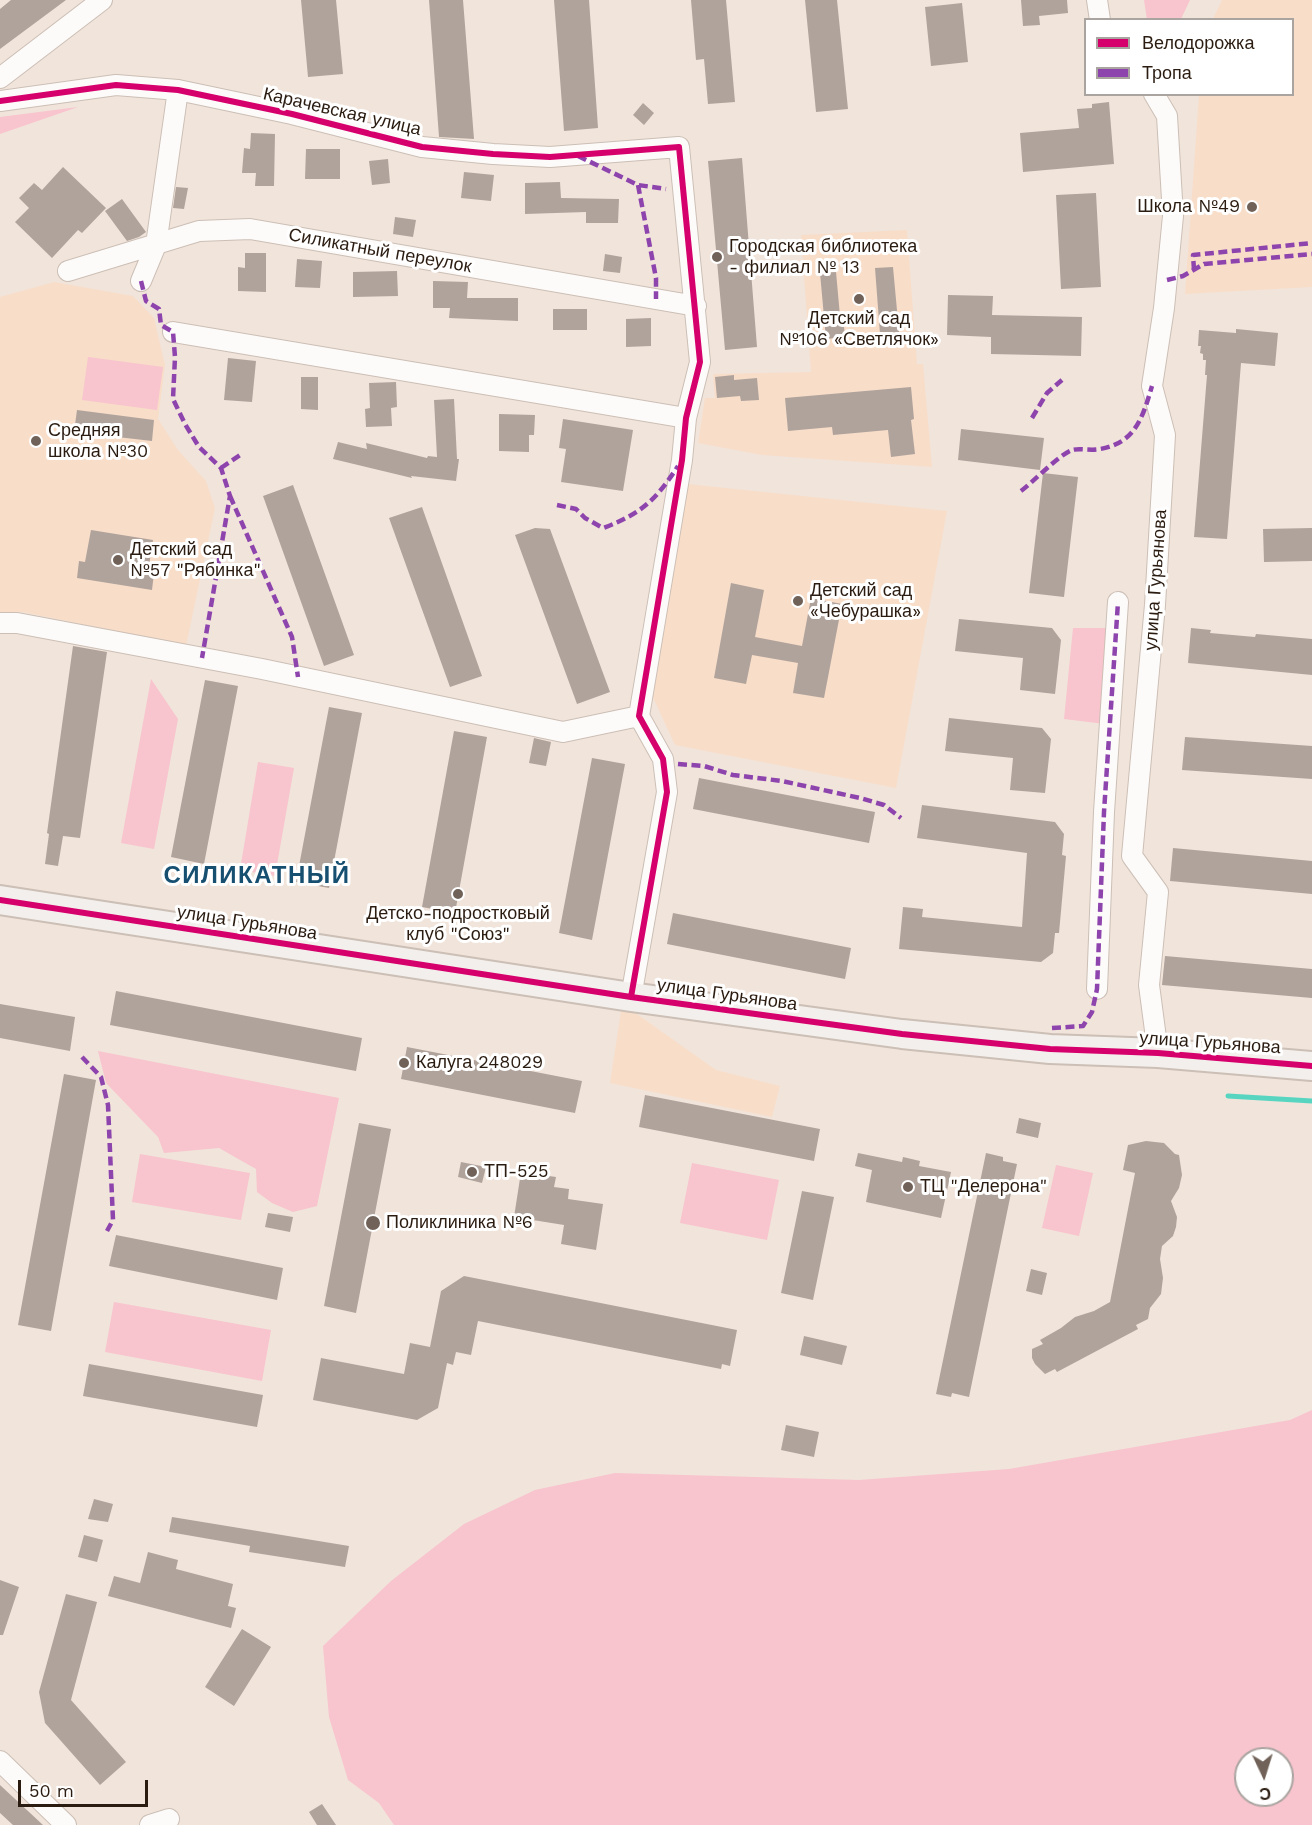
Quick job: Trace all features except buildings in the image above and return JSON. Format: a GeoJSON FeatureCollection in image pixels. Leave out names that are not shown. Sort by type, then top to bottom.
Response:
{"type":"FeatureCollection","features":[{"type":"Feature","properties":{"kind":"street"},"geometry":{"type":"LineString","coordinates":[[0,78],[102,0]]}},
{"type":"Feature","properties":{"kind":"street"},"geometry":{"type":"LineString","coordinates":[[1097,0],[1100,18]]}},
{"type":"Feature","properties":{"kind":"street","name":"Карачевская улица"},"geometry":{"type":"LineString","coordinates":[[0,100],[116,85],[178,90],[434,148],[550,157],[679,147],[696,306]]}},
{"type":"Feature","properties":{"kind":"street"},"geometry":{"type":"LineString","coordinates":[[141,281],[156,245],[178,90]]}},
{"type":"Feature","properties":{"kind":"street","name":"улица Гурьянова"},"geometry":{"type":"LineString","coordinates":[[1155,96],[1167,116],[1173,216],[1164,308],[1152,386],[1165,435],[1155,605],[1132,856],[1158,892],[1149,985],[1158,1053]]}},
{"type":"Feature","properties":{"kind":"street","name":"Силикатный переулок"},"geometry":{"type":"LineString","coordinates":[[68,271],[199,231],[250,229],[696,306]]}},
{"type":"Feature","properties":{"kind":"street"},"geometry":{"type":"LineString","coordinates":[[631,997],[667,792],[663,759],[639,716],[682,460],[686,417],[700,362],[696,306]]}},
{"type":"Feature","properties":{"kind":"street"},"geometry":{"type":"LineString","coordinates":[[173,333],[686,417]]}},
{"type":"Feature","properties":{"kind":"street"},"geometry":{"type":"LineString","coordinates":[[1097,989],[1104,812],[1118,602]]}},
{"type":"Feature","properties":{"kind":"street"},"geometry":{"type":"LineString","coordinates":[[0,623],[17,623],[252,668],[563,732],[639,716]]}},
{"type":"Feature","properties":{"kind":"street","name":"улица Гурьянова"},"geometry":{"type":"LineString","coordinates":[[0,900],[631,997],[902,1034],[1050,1049],[1158,1053],[1312,1066]]}},
{"type":"Feature","properties":{"kind":"street"},"geometry":{"type":"LineString","coordinates":[[0,1761],[66,1825]]}},
{"type":"Feature","properties":{"kind":"street"},"geometry":{"type":"LineString","coordinates":[[150,1825],[169,1819]]}},
{"type":"Feature","properties":{"kind":"shaded area"},"geometry":{"type":"Polygon","coordinates":[[[1144,0],[1190,0],[1181,18],[1147,18],[1144,0]]]}},
{"type":"Feature","properties":{"kind":"shaded area","name":"Школа №49"},"geometry":{"type":"Polygon","coordinates":[[[1222,0],[1312,0],[1312,287],[1185,294],[1199,96],[1294,96],[1294,18],[1213,18],[1222,0]]]}},
{"type":"Feature","properties":{"kind":"shaded area"},"geometry":{"type":"Polygon","coordinates":[[[78,107],[0,134],[0,117],[78,107]]]}},
{"type":"Feature","properties":{"kind":"shaded area","name":"Детский сад №106 «Светлячок»"},"geometry":{"type":"Polygon","coordinates":[[[907,230],[917,364],[923,364],[932,467],[762,455],[698,443],[705,398],[715,398],[713,374],[811,372],[801,235],[907,230]]]}},
{"type":"Feature","properties":{"kind":"shaded area"},"geometry":{"type":"Polygon","coordinates":[[[54,282],[133,296],[154,318],[165,365],[158,419],[178,450],[206,481],[215,508],[186,646],[23,612],[0,612],[0,297],[54,282]]]}},
{"type":"Feature","properties":{"kind":"shaded area"},"geometry":{"type":"Polygon","coordinates":[[[88,357],[163,367],[157,410],[82,400],[88,357]]]}},
{"type":"Feature","properties":{"kind":"shaded area","name":"Детский сад «Чебурашка»"},"geometry":{"type":"Polygon","coordinates":[[[687,484],[947,511],[896,788],[675,745],[650,691],[687,484]]]}},
{"type":"Feature","properties":{"kind":"shaded area"},"geometry":{"type":"Polygon","coordinates":[[[1073,628],[1109,628],[1105,724],[1064,719],[1073,628]]]}},
{"type":"Feature","properties":{"kind":"shaded area"},"geometry":{"type":"Polygon","coordinates":[[[151,679],[178,719],[154,849],[121,843],[151,679]]]}},
{"type":"Feature","properties":{"kind":"shaded area"},"geometry":{"type":"Polygon","coordinates":[[[258,762],[294,768],[275,876],[240,870],[258,762]]]}},
{"type":"Feature","properties":{"kind":"shaded area"},"geometry":{"type":"Polygon","coordinates":[[[621,1011],[634,1012],[716,1070],[780,1086],[772,1117],[610,1083],[621,1011]]]}},
{"type":"Feature","properties":{"kind":"shaded area"},"geometry":{"type":"Polygon","coordinates":[[[98,1051],[339,1098],[317,1206],[293,1212],[272,1203],[257,1192],[256,1169],[219,1148],[164,1153],[158,1137],[106,1083],[98,1051]]]}},
{"type":"Feature","properties":{"kind":"shaded area"},"geometry":{"type":"Polygon","coordinates":[[[140,1154],[250,1173],[241,1220],[132,1202],[140,1154]]]}},
{"type":"Feature","properties":{"kind":"shaded area"},"geometry":{"type":"Polygon","coordinates":[[[692,1163],[779,1180],[767,1240],[680,1223],[692,1163]]]}},
{"type":"Feature","properties":{"kind":"shaded area"},"geometry":{"type":"Polygon","coordinates":[[[1056,1165],[1093,1173],[1079,1236],[1042,1228],[1056,1165]]]}},
{"type":"Feature","properties":{"kind":"shaded area"},"geometry":{"type":"Polygon","coordinates":[[[114,1302],[271,1330],[262,1381],[105,1352],[114,1302]]]}},
{"type":"Feature","properties":{"kind":"shaded area"},"geometry":{"type":"Polygon","coordinates":[[[1312,1410],[1312,1825],[394,1825],[379,1803],[348,1780],[329,1717],[323,1646],[391,1581],[464,1524],[535,1490],[615,1473],[859,1480],[1009,1469],[1290,1420],[1312,1410]]]}},
{"type":"Feature","properties":{"kind":"waterway"},"geometry":{"type":"LineString","coordinates":[[1228,1096],[1312,1101]]}},
{"type":"Feature","properties":{"kind":"marked path"},"geometry":{"type":"LineString","coordinates":[[578,156],[638,185],[666,189]]}},
{"type":"Feature","properties":{"kind":"marked path"},"geometry":{"type":"LineString","coordinates":[[638,185],[656,278],[656,299]]}},
{"type":"Feature","properties":{"kind":"marked path"},"geometry":{"type":"LineString","coordinates":[[1194,270],[1193,255],[1312,243]]}},
{"type":"Feature","properties":{"kind":"marked path"},"geometry":{"type":"LineString","coordinates":[[1167,280],[1183,276],[1204,264],[1312,254]]}},
{"type":"Feature","properties":{"kind":"marked path"},"geometry":{"type":"LineString","coordinates":[[141,281],[146,301],[159,309],[161,325],[173,332],[175,357],[173,399],[199,447],[221,468],[230,496],[202,658]]}},
{"type":"Feature","properties":{"kind":"marked path"},"geometry":{"type":"LineString","coordinates":[[1032,418],[1047,393],[1062,380]]}},
{"type":"Feature","properties":{"kind":"marked path"},"geometry":{"type":"LineString","coordinates":[[1021,491],[1054,462],[1072,450],[1100,449],[1122,441],[1141,418],[1152,386]]}},
{"type":"Feature","properties":{"kind":"marked path"},"geometry":{"type":"LineString","coordinates":[[221,468],[240,455]]}},
{"type":"Feature","properties":{"kind":"marked path"},"geometry":{"type":"LineString","coordinates":[[557,505],[576,509],[585,518],[603,528],[628,517],[655,497],[678,466]]}},
{"type":"Feature","properties":{"kind":"marked path"},"geometry":{"type":"LineString","coordinates":[[230,496],[292,637],[298,677]]}},
{"type":"Feature","properties":{"kind":"marked path"},"geometry":{"type":"LineString","coordinates":[[1052,1028],[1083,1026],[1092,1012],[1097,989],[1104,812],[1118,602]]}},
{"type":"Feature","properties":{"kind":"marked path"},"geometry":{"type":"LineString","coordinates":[[678,764],[704,766],[733,775],[782,781],[860,798],[884,805],[901,818]]}},
{"type":"Feature","properties":{"kind":"marked path"},"geometry":{"type":"LineString","coordinates":[[82,1057],[101,1077],[108,1105],[113,1220],[107,1231]]}},
{"type":"Feature","properties":{"kind":"cycle path"},"geometry":{"type":"LineString","coordinates":[[0,101],[116,85],[178,90],[292,114],[422,147],[550,157],[679,147],[700,362],[686,418],[682,460],[639,716],[663,759],[667,792],[631,997]]}},
{"type":"Feature","properties":{"kind":"cycle path"},"geometry":{"type":"LineString","coordinates":[[0,900],[631,997],[902,1034],[1050,1049],[1158,1053],[1312,1066]]}},
{"type":"Feature","properties":{"kind":"place","name":"Школа №49"},"geometry":{"type":"Point","coordinates":[1252,207]}},
{"type":"Feature","properties":{"kind":"place","name":"Городская библиотека - филиал № 13"},"geometry":{"type":"Point","coordinates":[717,257]}},
{"type":"Feature","properties":{"kind":"place","name":"Детский сад №106 «Светлячок»"},"geometry":{"type":"Point","coordinates":[859,299]}},
{"type":"Feature","properties":{"kind":"place","name":"Средняя школа №30"},"geometry":{"type":"Point","coordinates":[36,441]}},
{"type":"Feature","properties":{"kind":"place","name":"Детский сад №57 \"Рябинка\""},"geometry":{"type":"Point","coordinates":[118,560]}},
{"type":"Feature","properties":{"kind":"place","name":"Детский сад «Чебурашка»"},"geometry":{"type":"Point","coordinates":[798,601]}},
{"type":"Feature","properties":{"kind":"place","name":"Детско-подростковый клуб \"Союз\""},"geometry":{"type":"Point","coordinates":[458,894]}},
{"type":"Feature","properties":{"kind":"place","name":"Калуга 248029"},"geometry":{"type":"Point","coordinates":[404,1063]}},
{"type":"Feature","properties":{"kind":"place","name":"ТП-525"},"geometry":{"type":"Point","coordinates":[472,1172]}},
{"type":"Feature","properties":{"kind":"place","name":"ТЦ \"Делерона\""},"geometry":{"type":"Point","coordinates":[908,1187]}},
{"type":"Feature","properties":{"kind":"place","name":"Поликлиника №6"},"geometry":{"type":"Point","coordinates":[373,1223]}},
{"type":"Feature","properties":{"kind":"district","name":"СИЛИКАТНЫЙ"},"geometry":{"type":"Point","coordinates":[257,876]}}]}
